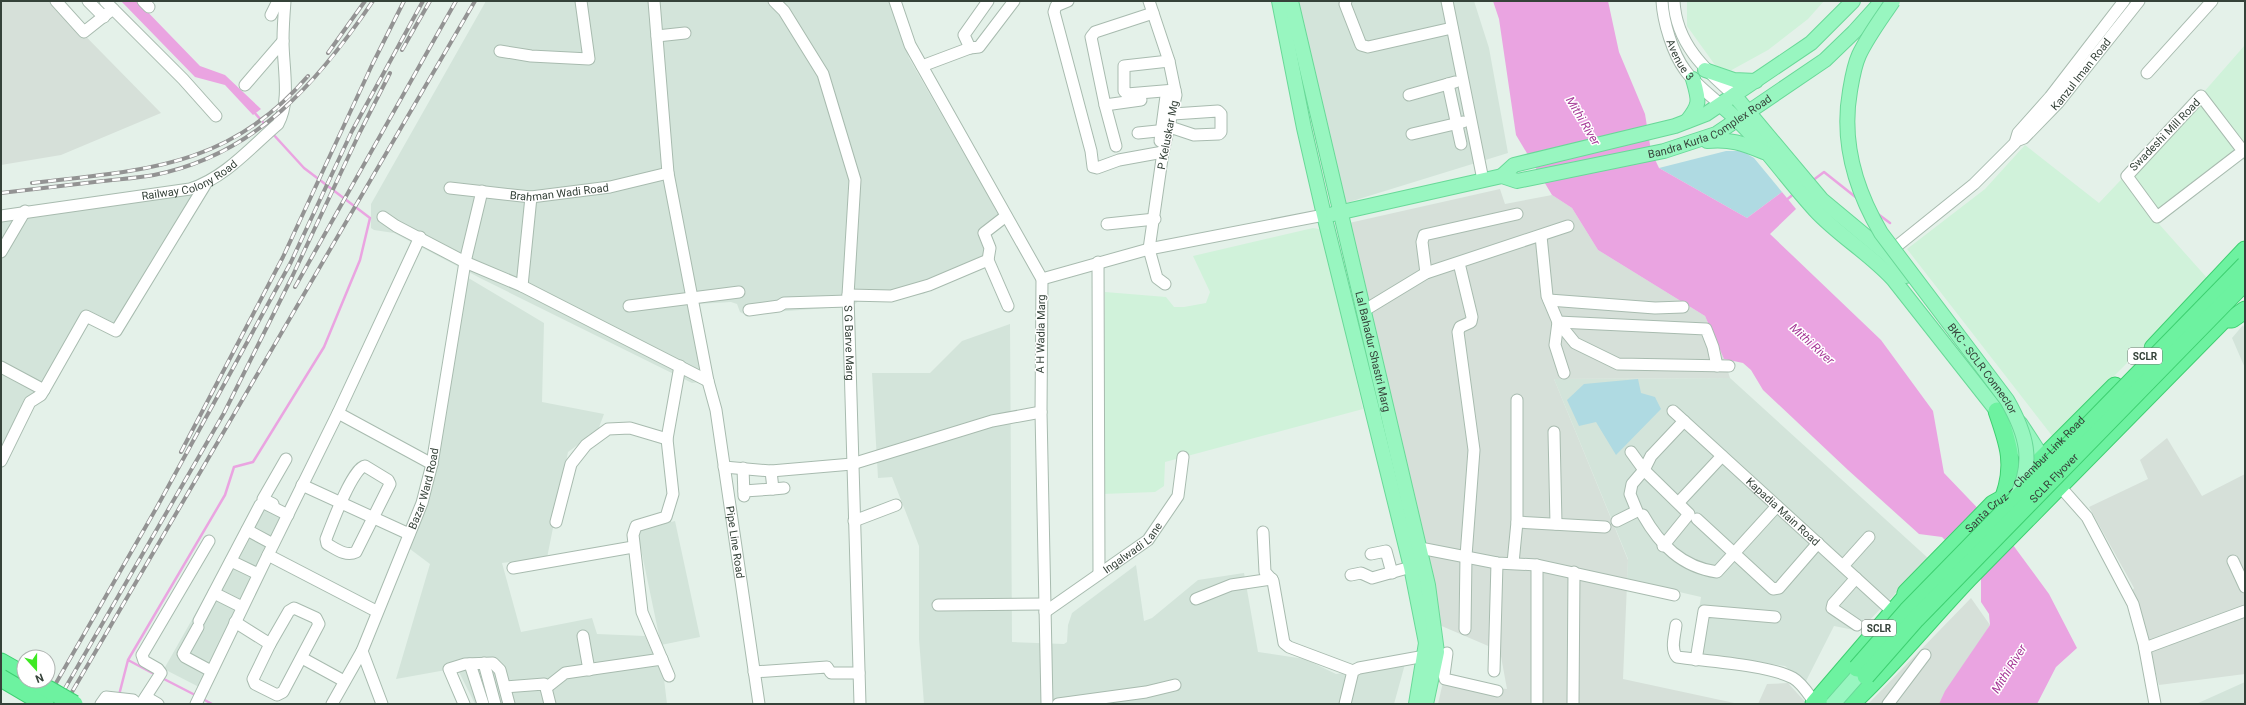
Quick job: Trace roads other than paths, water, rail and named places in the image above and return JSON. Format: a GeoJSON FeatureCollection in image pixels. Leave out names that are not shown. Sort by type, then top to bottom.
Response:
{"type":"FeatureCollection","features":[{"type":"Feature","properties":{"kind":"highway","name":"Santa Cruz – Chembur Link Road"},"geometry":{"type":"LineString","coordinates":[[1817,704],[1905,598],[1906,593],[1943,558],[2145,356],[2245,250]]}},
{"type":"Feature","properties":{"kind":"highway"},"geometry":{"type":"LineString","coordinates":[[1843,704],[1862,672],[1907,611],[2245,265]]}},
{"type":"Feature","properties":{"kind":"highway","name":"SCLR Flyover"},"geometry":{"type":"LineString","coordinates":[[1862,672],[1916,619],[2245,282]]}},
{"type":"Feature","properties":{"kind":"highway"},"geometry":{"type":"LineString","coordinates":[[2224,319],[2245,297]]}},
{"type":"Feature","properties":{"kind":"highway","name":"SCLR"},"geometry":{"type":"LineString","coordinates":[[1851,704],[1874,683],[1929,620],[1969,578],[2062,488],[2224,319],[2232,319],[2245,310]]}},
{"type":"Feature","properties":{"kind":"highway"},"geometry":{"type":"LineString","coordinates":[[1997,411],[2010,453],[2012,467],[1999,502]]}},
{"type":"Feature","properties":{"kind":"highway"},"geometry":{"type":"LineString","coordinates":[[1905,598],[1929,620]]}},
{"type":"Feature","properties":{"kind":"highway"},"geometry":{"type":"LineString","coordinates":[[1,662],[16,670]]}},
{"type":"Feature","properties":{"kind":"highway"},"geometry":{"type":"LineString","coordinates":[[1817,704],[1862,672]]}},
{"type":"Feature","properties":{"kind":"highway"},"geometry":{"type":"LineString","coordinates":[[1,678],[45,704]]}},
{"type":"Feature","properties":{"kind":"highway"},"geometry":{"type":"LineString","coordinates":[[48,689],[74,704]]}},
{"type":"Feature","properties":{"kind":"main road","name":"Bandra Kurla Complex Road"},"geometry":{"type":"LineString","coordinates":[[1853,1],[1811,43],[1706,114],[1657,130],[1514,165],[1502,176],[1517,181],[1664,151],[1716,134],[1825,60],[1854,32],[1882,1]]}},
{"type":"Feature","properties":{"kind":"main road","name":"BKC - SCLR Connector"},"geometry":{"type":"LineString","coordinates":[[1833,704],[1911,615],[1999,525],[2018,495],[2026,472],[2027,456],[2024,437],[2020,424],[2007,400],[1881,233],[1866,208],[1857,184],[1849,154],[1846,130],[1847,107],[1851,81],[1858,57],[1872,31],[1893,1]]}},
{"type":"Feature","properties":{"kind":"main road","name":"Lal Bahadur Shastri Marg"},"geometry":{"type":"LineString","coordinates":[[1285,2],[1320,124],[1420,548],[1430,600],[1437,652],[1426,704]]}},
{"type":"Feature","properties":{"kind":"main road","name":"Lal Bahadur Shastri Marg"},"geometry":{"type":"LineString","coordinates":[[1285,2],[1304,128],[1324,215],[1411,566],[1426,643],[1435,662],[1416,704]]}},
{"type":"Feature","properties":{"kind":"main road"},"geometry":{"type":"LineString","coordinates":[[1705,70],[1734,80],[1756,81]]}},
{"type":"Feature","properties":{"kind":"main road"},"geometry":{"type":"LineString","coordinates":[[1687,121],[1697,109],[1698,103],[1693,79]]}},
{"type":"Feature","properties":{"kind":"main road"},"geometry":{"type":"LineString","coordinates":[[1769,138],[1764,119],[1765,112],[1784,89]]}},
{"type":"Feature","properties":{"kind":"main road"},"geometry":{"type":"LineString","coordinates":[[1734,96],[1743,116],[1766,153]]}},
{"type":"Feature","properties":{"kind":"main road"},"geometry":{"type":"LineString","coordinates":[[1721,105],[1743,116],[1769,138],[1797,178],[1818,204],[1887,254],[1963,359],[1997,411],[2038,463],[2062,488]]}},
{"type":"Feature","properties":{"kind":"main road"},"geometry":{"type":"LineString","coordinates":[[1304,128],[1320,124]]}},
{"type":"Feature","properties":{"kind":"main road"},"geometry":{"type":"LineString","coordinates":[[1694,142],[1728,139],[1740,141],[1766,153],[1797,178]]}},
{"type":"Feature","properties":{"kind":"main road"},"geometry":{"type":"LineString","coordinates":[[1324,215],[1341,214],[1502,176]]}},
{"type":"Feature","properties":{"kind":"main road"},"geometry":{"type":"LineString","coordinates":[[1818,204],[1823,219],[1879,264],[2028,432],[2038,463]]}},
{"type":"Feature","properties":{"kind":"street"},"geometry":{"type":"LineString","coordinates":[[56,1],[84,32],[114,9]]}},
{"type":"Feature","properties":{"kind":"street"},"geometry":{"type":"LineString","coordinates":[[88,1],[104,17]]}},
{"type":"Feature","properties":{"kind":"street"},"geometry":{"type":"LineString","coordinates":[[105,1],[183,79],[216,116]]}},
{"type":"Feature","properties":{"kind":"street"},"geometry":{"type":"LineString","coordinates":[[271,14],[278,1]]}},
{"type":"Feature","properties":{"kind":"street","name":"Railway Colony Road"},"geometry":{"type":"LineString","coordinates":[[1,216],[25,211],[190,190],[206,185],[218,177],[278,124],[282,117],[284,101],[283,41],[285,1]]}},
{"type":"Feature","properties":{"kind":"street"},"geometry":{"type":"LineString","coordinates":[[500,51],[531,56],[590,59],[580,1]]}},
{"type":"Feature","properties":{"kind":"street","name":"Pipe Line Road"},"geometry":{"type":"LineString","coordinates":[[654,1],[668,173],[708,381],[716,410],[759,704]]}},
{"type":"Feature","properties":{"kind":"street","name":"S G Barve Marg"},"geometry":{"type":"LineString","coordinates":[[774,1],[784,11],[824,74],[855,180],[848,298],[860,704]]}},
{"type":"Feature","properties":{"kind":"street","name":"A H Wadia Marg"},"geometry":{"type":"LineString","coordinates":[[895,1],[910,45],[1042,279],[1040,412],[1047,704]]}},
{"type":"Feature","properties":{"kind":"street"},"geometry":{"type":"LineString","coordinates":[[970,48],[964,35],[988,1]]}},
{"type":"Feature","properties":{"kind":"street"},"geometry":{"type":"LineString","coordinates":[[922,66],[970,48],[979,47],[1014,1]]}},
{"type":"Feature","properties":{"kind":"street"},"geometry":{"type":"LineString","coordinates":[[1068,1],[1056,6],[1054,12],[1091,151],[1092,167],[1097,168],[1119,160],[1165,136]]}},
{"type":"Feature","properties":{"kind":"street","name":"P Keluskar Mg"},"geometry":{"type":"LineString","coordinates":[[1149,1],[1168,59],[1173,114],[1165,136],[1155,219],[1149,249]]}},
{"type":"Feature","properties":{"kind":"street"},"geometry":{"type":"LineString","coordinates":[[1346,1],[1345,4],[1361,45],[1368,47],[1452,28]]}},
{"type":"Feature","properties":{"kind":"street"},"geometry":{"type":"LineString","coordinates":[[1447,1],[1483,180]]}},
{"type":"Feature","properties":{"kind":"street","name":"Avenue 3"},"geometry":{"type":"LineString","coordinates":[[1662,1],[1664,21],[1680,63],[1693,79],[1721,105]]}},
{"type":"Feature","properties":{"kind":"street","name":"Avenue 3"},"geometry":{"type":"LineString","coordinates":[[1674,1],[1679,24],[1693,55],[1705,70],[1734,96]]}},
{"type":"Feature","properties":{"kind":"street","name":"Kanzul Iman Road"},"geometry":{"type":"LineString","coordinates":[[2016,141],[2018,133],[2050,97],[2124,1]]}},
{"type":"Feature","properties":{"kind":"street","name":"Kanzul Iman Road"},"geometry":{"type":"LineString","coordinates":[[1887,254],[1974,184],[2016,141],[2024,138],[2058,103],[2139,1]]}},
{"type":"Feature","properties":{"kind":"street"},"geometry":{"type":"LineString","coordinates":[[2147,73],[2212,1]]}},
{"type":"Feature","properties":{"kind":"street"},"geometry":{"type":"LineString","coordinates":[[1116,146],[1105,105],[1091,37],[1095,32],[1153,13]]}},
{"type":"Feature","properties":{"kind":"street"},"geometry":{"type":"LineString","coordinates":[[657,36],[685,33]]}},
{"type":"Feature","properties":{"kind":"street"},"geometry":{"type":"LineString","coordinates":[[245,85],[283,41]]}},
{"type":"Feature","properties":{"kind":"street"},"geometry":{"type":"LineString","coordinates":[[1168,59],[1124,66],[1124,91],[1127,94],[1172,94]]}},
{"type":"Feature","properties":{"kind":"street"},"geometry":{"type":"LineString","coordinates":[[1124,62],[1168,59]]}},
{"type":"Feature","properties":{"kind":"street"},"geometry":{"type":"LineString","coordinates":[[1409,95],[1462,80]]}},
{"type":"Feature","properties":{"kind":"street"},"geometry":{"type":"LineString","coordinates":[[1448,84],[1461,144]]}},
{"type":"Feature","properties":{"kind":"street"},"geometry":{"type":"LineString","coordinates":[[1165,136],[1163,126],[1172,94]]}},
{"type":"Feature","properties":{"kind":"street"},"geometry":{"type":"LineString","coordinates":[[1105,105],[1172,94]]}},
{"type":"Feature","properties":{"kind":"street","name":"Swadeshi Mill Road"},"geometry":{"type":"LineString","coordinates":[[2202,96],[2244,152],[2157,217],[2126,176],[2202,96]]}},
{"type":"Feature","properties":{"kind":"street"},"geometry":{"type":"LineString","coordinates":[[1138,133],[1165,136],[1219,134],[1221,132],[1221,114],[1218,111],[1173,114]]}},
{"type":"Feature","properties":{"kind":"street"},"geometry":{"type":"LineString","coordinates":[[1412,134],[1470,120]]}},
{"type":"Feature","properties":{"kind":"street","name":"Brahman Wadi Road"},"geometry":{"type":"LineString","coordinates":[[450,188],[530,197],[610,187],[668,173]]}},
{"type":"Feature","properties":{"kind":"street"},"geometry":{"type":"LineString","coordinates":[[1,461],[30,402],[41,395],[86,316],[116,331],[206,185]]}},
{"type":"Feature","properties":{"kind":"street","name":"Bazar Ward Road"},"geometry":{"type":"LineString","coordinates":[[332,704],[362,651],[376,611],[422,503],[432,464],[466,262],[482,191]]}},
{"type":"Feature","properties":{"kind":"street"},"geometry":{"type":"LineString","coordinates":[[522,286],[530,197]]}},
{"type":"Feature","properties":{"kind":"street"},"geometry":{"type":"LineString","coordinates":[[1,252],[25,211]]}},
{"type":"Feature","properties":{"kind":"street"},"geometry":{"type":"LineString","coordinates":[[1426,273],[1422,242],[1424,236],[1517,214]]}},
{"type":"Feature","properties":{"kind":"street"},"geometry":{"type":"LineString","coordinates":[[1042,279],[1098,262],[1149,249],[1324,215]]}},
{"type":"Feature","properties":{"kind":"street"},"geometry":{"type":"LineString","coordinates":[[1006,216],[984,232],[990,248],[988,260],[1008,306]]}},
{"type":"Feature","properties":{"kind":"street"},"geometry":{"type":"LineString","coordinates":[[383,217],[396,226],[466,262],[522,286],[708,381]]}},
{"type":"Feature","properties":{"kind":"street"},"geometry":{"type":"LineString","coordinates":[[1107,224],[1155,219]]}},
{"type":"Feature","properties":{"kind":"street"},"geometry":{"type":"LineString","coordinates":[[1365,310],[1426,273],[1542,236],[1568,226]]}},
{"type":"Feature","properties":{"kind":"street"},"geometry":{"type":"LineString","coordinates":[[1542,236],[1547,296],[1558,322],[1575,343],[1618,364],[1729,366]]}},
{"type":"Feature","properties":{"kind":"street"},"geometry":{"type":"LineString","coordinates":[[196,704],[242,606],[338,413],[420,237]]}},
{"type":"Feature","properties":{"kind":"street"},"geometry":{"type":"LineString","coordinates":[[1149,249],[1157,278],[1165,284]]}},
{"type":"Feature","properties":{"kind":"street"},"geometry":{"type":"LineString","coordinates":[[749,310],[778,306],[784,303],[891,296],[929,285],[988,260]]}},
{"type":"Feature","properties":{"kind":"street"},"geometry":{"type":"LineString","coordinates":[[1098,262],[1098,573]]}},
{"type":"Feature","properties":{"kind":"street"},"geometry":{"type":"LineString","coordinates":[[1459,263],[1472,317],[1471,322],[1460,327],[1458,332],[1474,450],[1466,556],[1465,629]]}},
{"type":"Feature","properties":{"kind":"street"},"geometry":{"type":"LineString","coordinates":[[628,306],[692,300],[739,292]]}},
{"type":"Feature","properties":{"kind":"street"},"geometry":{"type":"LineString","coordinates":[[1549,300],[1655,308],[1683,307]]}},
{"type":"Feature","properties":{"kind":"street"},"geometry":{"type":"LineString","coordinates":[[1558,322],[1706,329],[1713,347],[1717,366]]}},
{"type":"Feature","properties":{"kind":"street"},"geometry":{"type":"LineString","coordinates":[[1558,322],[1555,345],[1564,373]]}},
{"type":"Feature","properties":{"kind":"street"},"geometry":{"type":"LineString","coordinates":[[668,676],[662,659],[648,631],[642,612],[633,547],[636,526],[666,517],[672,503],[673,494],[667,439],[680,366]]}},
{"type":"Feature","properties":{"kind":"street"},"geometry":{"type":"LineString","coordinates":[[1,367],[44,390]]}},
{"type":"Feature","properties":{"kind":"street"},"geometry":{"type":"LineString","coordinates":[[1513,563],[1517,522],[1517,400]]}},
{"type":"Feature","properties":{"kind":"street","name":"Kapadia Main Road"},"geometry":{"type":"LineString","coordinates":[[1673,411],[1893,612]]}},
{"type":"Feature","properties":{"kind":"street"},"geometry":{"type":"LineString","coordinates":[[724,467],[771,471],[852,464],[992,421],[1040,412]]}},
{"type":"Feature","properties":{"kind":"street"},"geometry":{"type":"LineString","coordinates":[[338,413],[432,464]]}},
{"type":"Feature","properties":{"kind":"street"},"geometry":{"type":"LineString","coordinates":[[1617,521],[1637,511],[1630,489],[1644,470],[1651,456],[1684,421]]}},
{"type":"Feature","properties":{"kind":"street"},"geometry":{"type":"LineString","coordinates":[[556,522],[571,464],[586,445],[608,429],[630,428],[667,439]]}},
{"type":"Feature","properties":{"kind":"street"},"geometry":{"type":"LineString","coordinates":[[1554,432],[1556,524]]}},
{"type":"Feature","properties":{"kind":"street"},"geometry":{"type":"LineString","coordinates":[[1631,452],[1644,470],[1688,511],[1689,516],[1663,546]]}},
{"type":"Feature","properties":{"kind":"street"},"geometry":{"type":"LineString","coordinates":[[1679,502],[1722,456]]}},
{"type":"Feature","properties":{"kind":"street","name":"Ingalwadi Lane"},"geometry":{"type":"LineString","coordinates":[[1045,608],[1148,540],[1178,496],[1183,457]]}},
{"type":"Feature","properties":{"kind":"street"},"geometry":{"type":"LineString","coordinates":[[286,459],[263,499],[288,513]]}},
{"type":"Feature","properties":{"kind":"street"},"geometry":{"type":"LineString","coordinates":[[365,466],[390,482],[356,552],[351,555],[346,554],[325,541],[340,504],[358,470],[365,466]]}},
{"type":"Feature","properties":{"kind":"street"},"geometry":{"type":"LineString","coordinates":[[743,468],[744,493],[784,488]]}},
{"type":"Feature","properties":{"kind":"street"},"geometry":{"type":"LineString","coordinates":[[771,471],[773,489]]}},
{"type":"Feature","properties":{"kind":"street"},"geometry":{"type":"LineString","coordinates":[[302,485],[372,519],[409,534]]}},
{"type":"Feature","properties":{"kind":"street"},"geometry":{"type":"LineString","coordinates":[[2062,488],[2087,517],[2133,604],[2145,648],[2155,704]]}},
{"type":"Feature","properties":{"kind":"street"},"geometry":{"type":"LineString","coordinates":[[211,671],[185,657],[183,654],[262,503],[288,513]]}},
{"type":"Feature","properties":{"kind":"street"},"geometry":{"type":"LineString","coordinates":[[854,521],[896,505]]}},
{"type":"Feature","properties":{"kind":"street"},"geometry":{"type":"LineString","coordinates":[[1643,516],[1663,546],[1686,562],[1717,572],[1777,506]]}},
{"type":"Feature","properties":{"kind":"street"},"geometry":{"type":"LineString","coordinates":[[1697,519],[1734,554],[1776,590],[1818,543]]}},
{"type":"Feature","properties":{"kind":"street"},"geometry":{"type":"LineString","coordinates":[[1517,522],[1605,527]]}},
{"type":"Feature","properties":{"kind":"street"},"geometry":{"type":"LineString","coordinates":[[247,530],[273,544]]}},
{"type":"Feature","properties":{"kind":"street"},"geometry":{"type":"LineString","coordinates":[[1262,532],[1265,572],[1272,579],[1284,643],[1289,648],[1353,671],[1359,668],[1435,662],[1447,653]]}},
{"type":"Feature","properties":{"kind":"street"},"geometry":{"type":"LineString","coordinates":[[1843,566],[1869,537]]}},
{"type":"Feature","properties":{"kind":"street"},"geometry":{"type":"LineString","coordinates":[[141,702],[161,673],[158,669],[144,661],[142,655],[209,541]]}},
{"type":"Feature","properties":{"kind":"street"},"geometry":{"type":"LineString","coordinates":[[513,568],[633,547]]}},
{"type":"Feature","properties":{"kind":"street"},"geometry":{"type":"LineString","coordinates":[[1420,548],[1497,563],[1537,565],[1674,595]]}},
{"type":"Feature","properties":{"kind":"street"},"geometry":{"type":"LineString","coordinates":[[1371,554],[1386,551],[1392,572]]}},
{"type":"Feature","properties":{"kind":"street"},"geometry":{"type":"LineString","coordinates":[[268,555],[376,611]]}},
{"type":"Feature","properties":{"kind":"street"},"geometry":{"type":"LineString","coordinates":[[231,561],[258,574]]}},
{"type":"Feature","properties":{"kind":"street"},"geometry":{"type":"LineString","coordinates":[[2233,561],[2245,587]]}},
{"type":"Feature","properties":{"kind":"street"},"geometry":{"type":"LineString","coordinates":[[1494,671],[1497,563]]}},
{"type":"Feature","properties":{"kind":"street"},"geometry":{"type":"LineString","coordinates":[[1537,565],[1537,704]]}},
{"type":"Feature","properties":{"kind":"street"},"geometry":{"type":"LineString","coordinates":[[1351,575],[1361,573],[1372,578],[1411,566]]}},
{"type":"Feature","properties":{"kind":"street"},"geometry":{"type":"LineString","coordinates":[[1573,704],[1574,572]]}},
{"type":"Feature","properties":{"kind":"street"},"geometry":{"type":"LineString","coordinates":[[1856,578],[1832,608],[1856,625]]}},
{"type":"Feature","properties":{"kind":"street"},"geometry":{"type":"LineString","coordinates":[[1196,599],[1230,585],[1272,579]]}},
{"type":"Feature","properties":{"kind":"street"},"geometry":{"type":"LineString","coordinates":[[214,593],[242,606]]}},
{"type":"Feature","properties":{"kind":"street"},"geometry":{"type":"LineString","coordinates":[[938,605],[1045,608]]}},
{"type":"Feature","properties":{"kind":"street"},"geometry":{"type":"LineString","coordinates":[[291,609],[316,618],[319,624],[302,658],[284,692],[276,695],[253,682],[270,644],[291,609]]}},
{"type":"Feature","properties":{"kind":"street"},"geometry":{"type":"LineString","coordinates":[[1696,660],[1704,611],[1776,617]]}},
{"type":"Feature","properties":{"kind":"street"},"geometry":{"type":"LineString","coordinates":[[2145,648],[2245,611]]}},
{"type":"Feature","properties":{"kind":"street"},"geometry":{"type":"LineString","coordinates":[[235,622],[270,644]]}},
{"type":"Feature","properties":{"kind":"street"},"geometry":{"type":"LineString","coordinates":[[1676,625],[1674,653],[1677,657],[1772,670],[1792,678],[1802,685],[1817,704]]}},
{"type":"Feature","properties":{"kind":"street"},"geometry":{"type":"LineString","coordinates":[[583,636],[589,670]]}},
{"type":"Feature","properties":{"kind":"street"},"geometry":{"type":"LineString","coordinates":[[362,651],[382,704]]}},
{"type":"Feature","properties":{"kind":"street"},"geometry":{"type":"LineString","coordinates":[[1888,704],[1925,655]]}},
{"type":"Feature","properties":{"kind":"street"},"geometry":{"type":"LineString","coordinates":[[302,658],[344,681]]}},
{"type":"Feature","properties":{"kind":"street"},"geometry":{"type":"LineString","coordinates":[[546,688],[565,673],[662,659]]}},
{"type":"Feature","properties":{"kind":"street"},"geometry":{"type":"LineString","coordinates":[[1435,662],[1444,678],[1448,680],[1497,691]]}},
{"type":"Feature","properties":{"kind":"street"},"geometry":{"type":"LineString","coordinates":[[484,663],[495,704]]}},
{"type":"Feature","properties":{"kind":"street"},"geometry":{"type":"LineString","coordinates":[[464,704],[449,669],[470,664],[484,663],[493,663],[500,670],[505,687],[506,703]]}},
{"type":"Feature","properties":{"kind":"street"},"geometry":{"type":"LineString","coordinates":[[470,664],[483,704]]}},
{"type":"Feature","properties":{"kind":"street"},"geometry":{"type":"LineString","coordinates":[[754,672],[827,668],[831,673],[859,673]]}},
{"type":"Feature","properties":{"kind":"street"},"geometry":{"type":"LineString","coordinates":[[1345,704],[1353,671]]}},
{"type":"Feature","properties":{"kind":"street"},"geometry":{"type":"LineString","coordinates":[[505,687],[544,684],[550,704]]}},
{"type":"Feature","properties":{"kind":"street"},"geometry":{"type":"LineString","coordinates":[[1058,704],[1146,692],[1176,686]]}},
{"type":"Feature","properties":{"kind":"street"},"geometry":{"type":"LineString","coordinates":[[101,704],[106,697],[158,704]]}},
{"type":"Feature","properties":{"kind":"water"},"geometry":{"type":"Polygon","coordinates":[[[121,1],[137,1],[200,66],[225,75],[261,109],[253,115],[225,85],[195,77],[121,1]]]}},
{"type":"Feature","properties":{"kind":"water","name":"Mithi River"},"geometry":{"type":"Polygon","coordinates":[[[1493,1],[1608,1],[1619,52],[1645,114],[1651,151],[1659,168],[1747,218],[1782,192],[1796,209],[1770,234],[1881,340],[1933,411],[1944,473],[2013,545],[2049,594],[2077,648],[2056,667],[2037,704],[1939,704],[1945,691],[1990,625],[1989,614],[1981,602],[1981,577],[1942,537],[1919,534],[1763,390],[1751,370],[1743,363],[1724,359],[1705,316],[1598,250],[1572,208],[1552,195],[1516,135],[1499,19],[1493,1]]]}},
{"type":"Feature","properties":{"kind":"waterway"},"geometry":{"type":"LineString","coordinates":[[254,112],[269,129]]}},
{"type":"Feature","properties":{"kind":"waterway"},"geometry":{"type":"LineString","coordinates":[[119,695],[128,660],[225,495],[234,467],[253,462],[324,347],[360,260],[370,218],[304,168],[272,133]]}},
{"type":"Feature","properties":{"kind":"waterway"},"geometry":{"type":"LineString","coordinates":[[1812,181],[1824,172],[1858,199]]}},
{"type":"Feature","properties":{"kind":"waterway"},"geometry":{"type":"LineString","coordinates":[[1785,201],[1795,193]]}},
{"type":"Feature","properties":{"kind":"waterway"},"geometry":{"type":"LineString","coordinates":[[1878,214],[1890,223]]}},
{"type":"Feature","properties":{"kind":"waterway"},"geometry":{"type":"LineString","coordinates":[[128,660],[156,675]]}},
{"type":"Feature","properties":{"kind":"waterway"},"geometry":{"type":"LineString","coordinates":[[162,678],[197,696]]}},
{"type":"Feature","properties":{"kind":"waterway"},"geometry":{"type":"LineString","coordinates":[[201,698],[212,704]]}},
{"type":"Feature","properties":{"kind":"railway"},"geometry":{"type":"LineString","coordinates":[[328,53],[365,1]]}},
{"type":"Feature","properties":{"kind":"railway"},"geometry":{"type":"LineString","coordinates":[[1,193],[154,175],[190,165],[224,151],[254,133],[281,111],[306,86],[330,60],[373,1]]}},
{"type":"Feature","properties":{"kind":"railway"},"geometry":{"type":"LineString","coordinates":[[181,452],[283,257],[372,65],[404,1]]}},
{"type":"Feature","properties":{"kind":"railway"},"geometry":{"type":"LineString","coordinates":[[44,704],[157,507],[291,262],[352,131],[423,1]]}},
{"type":"Feature","properties":{"kind":"railway"},"geometry":{"type":"LineString","coordinates":[[402,50],[430,1]]}},
{"type":"Feature","properties":{"kind":"railway"},"geometry":{"type":"LineString","coordinates":[[295,287],[456,1]]}},
{"type":"Feature","properties":{"kind":"railway"},"geometry":{"type":"LineString","coordinates":[[65,704],[475,1]]}},
{"type":"Feature","properties":{"kind":"railway"},"geometry":{"type":"LineString","coordinates":[[56,704],[224,413],[292,277],[359,134],[390,73]]}},
{"type":"Feature","properties":{"kind":"railway"},"geometry":{"type":"LineString","coordinates":[[32,183],[111,174],[148,168],[182,159],[215,147],[247,130],[278,106],[308,76]]}}]}
